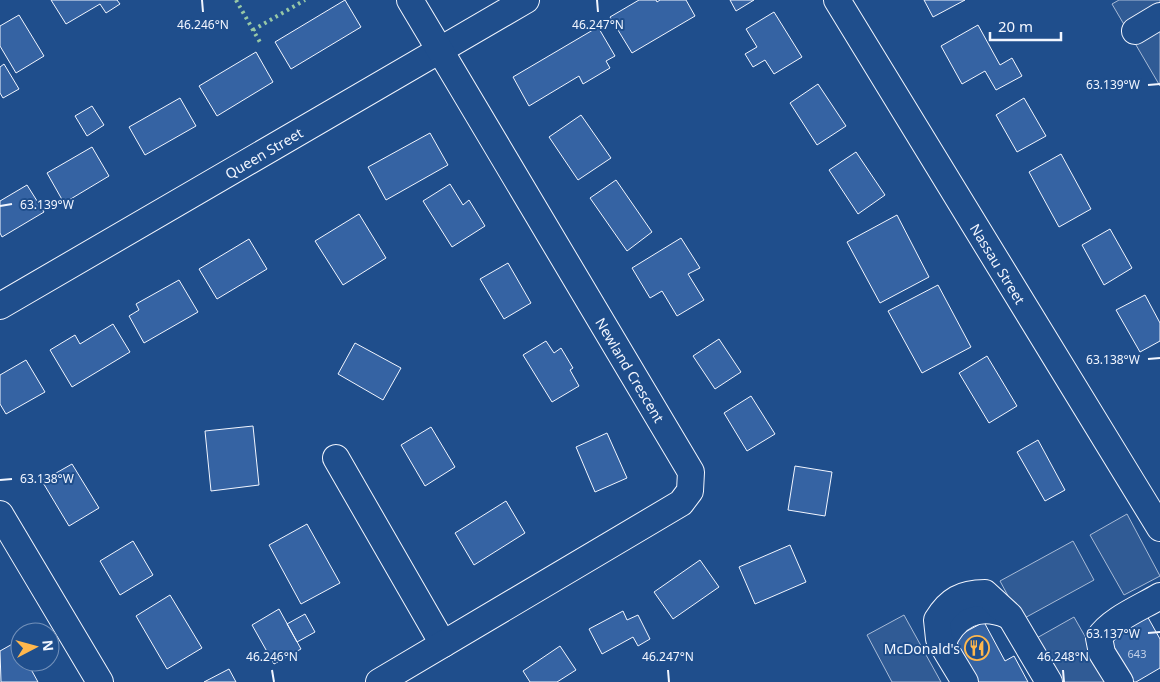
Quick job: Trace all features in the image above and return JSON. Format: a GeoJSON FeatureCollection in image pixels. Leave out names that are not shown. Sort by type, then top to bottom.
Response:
{"type":"FeatureCollection","features":[{"type":"Feature","properties":{"kind":"street","name":"Newland Crescent"},"geometry":{"type":"LineString","coordinates":[[379,682],[681,503],[690,491],[691,472],[410,0]]}},
{"type":"Feature","properties":{"kind":"street","name":"Queen Street"},"geometry":{"type":"LineString","coordinates":[[0,306],[526,0]]}},
{"type":"Feature","properties":{"kind":"street","name":"Nassau Street"},"geometry":{"type":"LineString","coordinates":[[837,0],[1160,528]]}},
{"type":"Feature","properties":{"kind":"street"},"geometry":{"type":"LineString","coordinates":[[1135,31],[1160,16]]}},
{"type":"Feature","properties":{"kind":"street"},"geometry":{"type":"LineString","coordinates":[[336,458],[443,644]]}},
{"type":"Feature","properties":{"kind":"street"},"geometry":{"type":"LineString","coordinates":[[0,514],[100,682]]}},
{"type":"Feature","properties":{"kind":"street"},"geometry":{"type":"LineString","coordinates":[[965,682],[939,639],[937,620],[948,605],[959,597],[970,593],[985,593],[1010,616],[1049,682]]}},
{"type":"Feature","properties":{"kind":"street"},"geometry":{"type":"LineString","coordinates":[[1120,682],[1102,653],[1099,638],[1102,632],[1114,623],[1160,596]]}},
{"type":"Feature","properties":{"kind":"shaded area"},"geometry":{"type":"Polygon","coordinates":[[[1119,0],[1160,0],[1160,86],[1112,4],[1119,0]]]}},
{"type":"Feature","properties":{"kind":"shaded area"},"geometry":{"type":"Polygon","coordinates":[[[1127,514],[1160,576],[1124,595],[1090,535],[1127,514]]]}},
{"type":"Feature","properties":{"kind":"shaded area"},"geometry":{"type":"Polygon","coordinates":[[[1073,541],[1094,580],[1021,620],[1000,581],[1073,541]]]}},
{"type":"Feature","properties":{"kind":"shaded area"},"geometry":{"type":"Polygon","coordinates":[[[904,615],[941,682],[892,682],[867,635],[904,615]]]}},
{"type":"Feature","properties":{"kind":"shaded area"},"geometry":{"type":"Polygon","coordinates":[[[1074,617],[1111,682],[1059,682],[1035,639],[1074,617]]]}},
{"type":"Feature","properties":{"kind":"building"},"geometry":{"type":"Polygon","coordinates":[[[51,0],[117,0],[120,4],[106,13],[100,4],[66,24],[51,0]]]}},
{"type":"Feature","properties":{"kind":"building"},"geometry":{"type":"Polygon","coordinates":[[[345,0],[361,27],[291,69],[275,42],[345,0]]]}},
{"type":"Feature","properties":{"kind":"building"},"geometry":{"type":"Polygon","coordinates":[[[639,0],[656,0],[657,2],[660,0],[686,0],[695,16],[632,53],[610,17],[639,0]]]}},
{"type":"Feature","properties":{"kind":"building"},"geometry":{"type":"Polygon","coordinates":[[[730,0],[754,0],[736,11],[730,0]]]}},
{"type":"Feature","properties":{"kind":"building"},"geometry":{"type":"Polygon","coordinates":[[[924,0],[965,0],[933,17],[924,0]]]}},
{"type":"Feature","properties":{"kind":"building"},"geometry":{"type":"Polygon","coordinates":[[[774,12],[802,57],[774,74],[765,60],[753,67],[745,54],[757,47],[746,29],[774,12]]]}},
{"type":"Feature","properties":{"kind":"building"},"geometry":{"type":"Polygon","coordinates":[[[19,15],[44,56],[16,73],[0,46],[0,26],[19,15]]]}},
{"type":"Feature","properties":{"kind":"building"},"geometry":{"type":"Polygon","coordinates":[[[978,25],[1000,65],[1012,58],[1022,76],[996,90],[985,71],[962,84],[941,46],[978,25]]]}},
{"type":"Feature","properties":{"kind":"building"},"geometry":{"type":"Polygon","coordinates":[[[598,27],[615,56],[606,61],[610,68],[583,84],[579,76],[529,106],[513,77],[598,27]]]}},
{"type":"Feature","properties":{"kind":"building"},"geometry":{"type":"Polygon","coordinates":[[[256,52],[273,82],[217,116],[199,86],[256,52]]]}},
{"type":"Feature","properties":{"kind":"building"},"geometry":{"type":"Polygon","coordinates":[[[4,64],[19,89],[3,98],[0,93],[0,67],[4,64]]]}},
{"type":"Feature","properties":{"kind":"building"},"geometry":{"type":"Polygon","coordinates":[[[818,84],[846,126],[817,145],[790,103],[818,84]]]}},
{"type":"Feature","properties":{"kind":"building"},"geometry":{"type":"Polygon","coordinates":[[[180,98],[196,126],[145,155],[129,127],[180,98]]]}},
{"type":"Feature","properties":{"kind":"building"},"geometry":{"type":"Polygon","coordinates":[[[1024,98],[1046,136],[1017,152],[996,115],[1024,98]]]}},
{"type":"Feature","properties":{"kind":"building"},"geometry":{"type":"Polygon","coordinates":[[[92,106],[104,125],[87,136],[75,116],[92,106]]]}},
{"type":"Feature","properties":{"kind":"building"},"geometry":{"type":"Polygon","coordinates":[[[581,115],[611,158],[578,180],[549,137],[581,115]]]}},
{"type":"Feature","properties":{"kind":"building"},"geometry":{"type":"Polygon","coordinates":[[[430,133],[448,165],[386,200],[368,167],[430,133]]]}},
{"type":"Feature","properties":{"kind":"building"},"geometry":{"type":"Polygon","coordinates":[[[92,147],[109,176],[64,203],[47,173],[92,147]]]}},
{"type":"Feature","properties":{"kind":"building"},"geometry":{"type":"Polygon","coordinates":[[[856,152],[885,195],[858,214],[829,170],[856,152]]]}},
{"type":"Feature","properties":{"kind":"building"},"geometry":{"type":"Polygon","coordinates":[[[1061,154],[1091,209],[1059,227],[1029,172],[1061,154]]]}},
{"type":"Feature","properties":{"kind":"building"},"geometry":{"type":"Polygon","coordinates":[[[616,180],[652,232],[627,251],[590,198],[616,180]]]}},
{"type":"Feature","properties":{"kind":"building"},"geometry":{"type":"Polygon","coordinates":[[[450,184],[463,205],[469,200],[485,226],[452,247],[423,201],[450,184]]]}},
{"type":"Feature","properties":{"kind":"building"},"geometry":{"type":"Polygon","coordinates":[[[27,185],[44,212],[2,237],[0,233],[0,201],[27,185]]]}},
{"type":"Feature","properties":{"kind":"building"},"geometry":{"type":"Polygon","coordinates":[[[359,214],[386,258],[343,285],[315,241],[359,214]]]}},
{"type":"Feature","properties":{"kind":"building"},"geometry":{"type":"Polygon","coordinates":[[[897,215],[929,277],[880,303],[847,242],[897,215]]]}},
{"type":"Feature","properties":{"kind":"building"},"geometry":{"type":"Polygon","coordinates":[[[1110,229],[1132,268],[1104,285],[1082,245],[1110,229]]]}},
{"type":"Feature","properties":{"kind":"building"},"geometry":{"type":"Polygon","coordinates":[[[681,238],[700,268],[688,274],[704,300],[677,316],[662,291],[650,298],[632,268],[681,238]]]}},
{"type":"Feature","properties":{"kind":"building"},"geometry":{"type":"Polygon","coordinates":[[[249,239],[267,269],[217,299],[199,269],[249,239]]]}},
{"type":"Feature","properties":{"kind":"building"},"geometry":{"type":"Polygon","coordinates":[[[508,263],[531,303],[504,319],[480,279],[508,263]]]}},
{"type":"Feature","properties":{"kind":"building"},"geometry":{"type":"Polygon","coordinates":[[[179,280],[198,312],[144,343],[129,316],[139,310],[136,304],[179,280]]]}},
{"type":"Feature","properties":{"kind":"building"},"geometry":{"type":"Polygon","coordinates":[[[938,285],[971,347],[922,373],[888,311],[938,285]]]}},
{"type":"Feature","properties":{"kind":"building"},"geometry":{"type":"Polygon","coordinates":[[[1145,295],[1160,323],[1160,341],[1140,352],[1116,310],[1145,295]]]}},
{"type":"Feature","properties":{"kind":"building"},"geometry":{"type":"Polygon","coordinates":[[[113,324],[130,352],[72,387],[50,350],[75,335],[80,344],[113,324]]]}},
{"type":"Feature","properties":{"kind":"building"},"geometry":{"type":"Polygon","coordinates":[[[719,339],[741,372],[715,389],[693,356],[719,339]]]}},
{"type":"Feature","properties":{"kind":"building"},"geometry":{"type":"Polygon","coordinates":[[[546,341],[554,353],[561,348],[573,368],[570,370],[579,386],[552,402],[523,355],[546,341]]]}},
{"type":"Feature","properties":{"kind":"building"},"geometry":{"type":"Polygon","coordinates":[[[355,343],[401,368],[383,400],[338,374],[355,343]]]}},
{"type":"Feature","properties":{"kind":"building"},"geometry":{"type":"Polygon","coordinates":[[[987,356],[1017,406],[989,423],[959,373],[987,356]]]}},
{"type":"Feature","properties":{"kind":"building"},"geometry":{"type":"Polygon","coordinates":[[[26,360],[45,392],[6,414],[0,404],[0,375],[26,360]]]}},
{"type":"Feature","properties":{"kind":"building"},"geometry":{"type":"Polygon","coordinates":[[[751,396],[775,434],[747,451],[724,413],[751,396]]]}},
{"type":"Feature","properties":{"kind":"building"},"geometry":{"type":"Polygon","coordinates":[[[253,426],[259,485],[211,491],[205,431],[253,426]]]}},
{"type":"Feature","properties":{"kind":"building"},"geometry":{"type":"Polygon","coordinates":[[[431,427],[455,467],[425,486],[401,445],[431,427]]]}},
{"type":"Feature","properties":{"kind":"building"},"geometry":{"type":"Polygon","coordinates":[[[607,433],[627,478],[595,492],[576,447],[607,433]]]}},
{"type":"Feature","properties":{"kind":"building"},"geometry":{"type":"Polygon","coordinates":[[[1038,440],[1065,490],[1045,501],[1017,452],[1038,440]]]}},
{"type":"Feature","properties":{"kind":"building"},"geometry":{"type":"Polygon","coordinates":[[[72,464],[99,508],[69,526],[42,481],[72,464]]]}},
{"type":"Feature","properties":{"kind":"building"},"geometry":{"type":"Polygon","coordinates":[[[795,466],[832,472],[825,516],[788,510],[795,466]]]}},
{"type":"Feature","properties":{"kind":"building"},"geometry":{"type":"Polygon","coordinates":[[[506,501],[525,533],[474,565],[455,533],[506,501]]]}},
{"type":"Feature","properties":{"kind":"building"},"geometry":{"type":"Polygon","coordinates":[[[307,524],[340,583],[301,604],[269,545],[307,524]]]}},
{"type":"Feature","properties":{"kind":"building"},"geometry":{"type":"Polygon","coordinates":[[[133,541],[153,575],[120,595],[100,561],[133,541]]]}},
{"type":"Feature","properties":{"kind":"building"},"geometry":{"type":"Polygon","coordinates":[[[790,545],[806,582],[755,604],[739,567],[790,545]]]}},
{"type":"Feature","properties":{"kind":"building"},"geometry":{"type":"Polygon","coordinates":[[[700,560],[719,587],[673,619],[654,592],[700,560]]]}},
{"type":"Feature","properties":{"kind":"building"},"geometry":{"type":"Polygon","coordinates":[[[170,595],[202,648],[167,669],[136,616],[170,595]]]}},
{"type":"Feature","properties":{"kind":"building"},"geometry":{"type":"Polygon","coordinates":[[[279,609],[301,649],[274,664],[252,625],[279,609]]]}},
{"type":"Feature","properties":{"kind":"building"},"geometry":{"type":"Polygon","coordinates":[[[623,611],[627,620],[638,615],[650,639],[638,646],[633,637],[602,654],[589,629],[623,611]]]}},
{"type":"Feature","properties":{"kind":"building"},"geometry":{"type":"Polygon","coordinates":[[[305,614],[315,632],[297,642],[287,624],[305,614]]]}},
{"type":"Feature","properties":{"kind":"building"},"geometry":{"type":"Polygon","coordinates":[[[1146,614],[1160,639],[1160,668],[1136,682],[1131,682],[1106,638],[1146,614]]]}},
{"type":"Feature","properties":{"kind":"building","name":"McDonald's"},"geometry":{"type":"Polygon","coordinates":[[[984,622],[1005,661],[1014,656],[1028,682],[973,682],[950,640],[984,622]]]}},
{"type":"Feature","properties":{"kind":"building"},"geometry":{"type":"Polygon","coordinates":[[[10,645],[10,672],[32,672],[38,682],[1,682],[0,651],[10,645]]]}},
{"type":"Feature","properties":{"kind":"building"},"geometry":{"type":"Polygon","coordinates":[[[560,646],[576,670],[557,682],[530,682],[523,671],[560,646]]]}},
{"type":"Feature","properties":{"kind":"building"},"geometry":{"type":"Polygon","coordinates":[[[229,669],[236,682],[204,682],[229,669]]]}},
{"type":"Feature","properties":{"kind":"hedge"},"geometry":{"type":"LineString","coordinates":[[236,0],[261,44]]}},
{"type":"Feature","properties":{"kind":"hedge"},"geometry":{"type":"LineString","coordinates":[[253,30],[305,0]]}},
{"type":"Feature","properties":{"kind":"place","name":"McDonald's"},"geometry":{"type":"Point","coordinates":[977,648]}}]}
